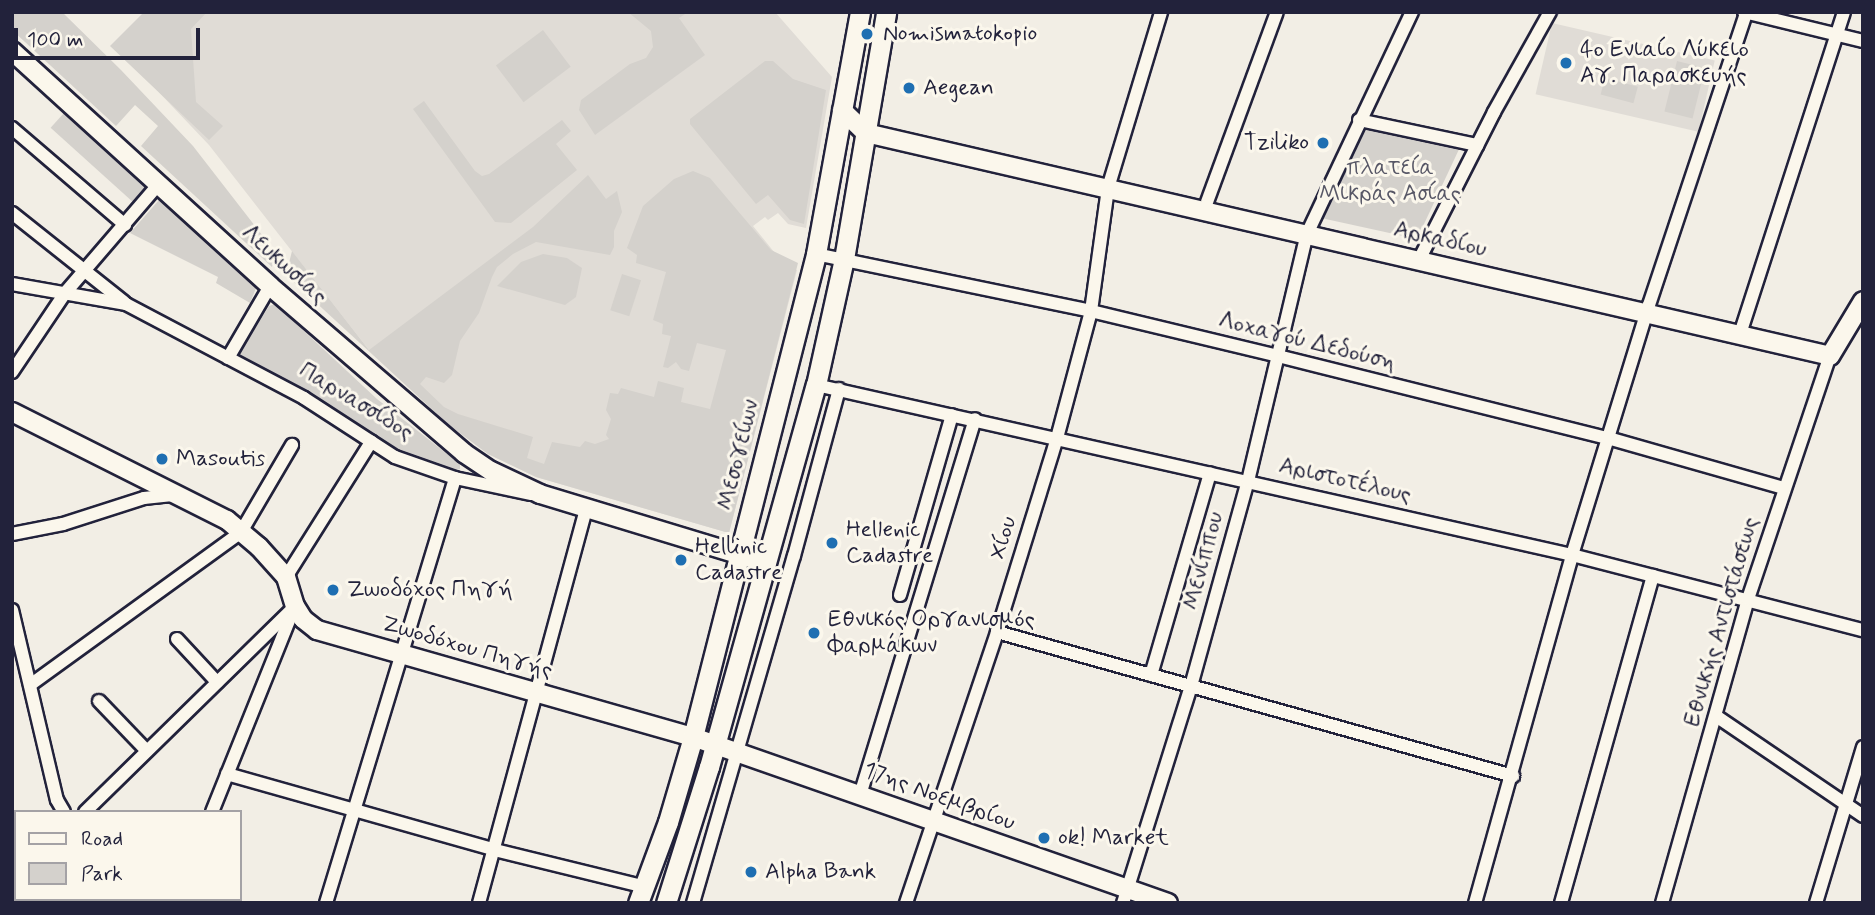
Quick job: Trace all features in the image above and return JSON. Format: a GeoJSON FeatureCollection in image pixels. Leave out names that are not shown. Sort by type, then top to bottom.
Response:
{"type":"FeatureCollection","features":[{"type":"Feature","properties":{"kind":"main road","name":"Μεσογείων"},"geometry":{"type":"LineString","coordinates":[[642,895],[693,737],[816,254],[860,12]]}},
{"type":"Feature","properties":{"kind":"main road"},"geometry":{"type":"LineString","coordinates":[[666,903],[715,744],[816,385],[844,259],[886,12]]}},
{"type":"Feature","properties":{"kind":"street","name":"Χίου"},"geometry":{"type":"LineString","coordinates":[[906,903],[997,632],[1057,438],[1091,311],[1109,183],[1161,12]]}},
{"type":"Feature","properties":{"kind":"street"},"geometry":{"type":"LineString","coordinates":[[1206,202],[1277,12]]}},
{"type":"Feature","properties":{"kind":"street","name":"Μενίππου"},"geometry":{"type":"LineString","coordinates":[[1125,895],[1191,686],[1248,481],[1309,230],[1412,12]]}},
{"type":"Feature","properties":{"kind":"street"},"geometry":{"type":"LineString","coordinates":[[1420,257],[1477,145],[1550,12]]}},
{"type":"Feature","properties":{"kind":"street"},"geometry":{"type":"LineString","coordinates":[[1741,330],[1844,12]]}},
{"type":"Feature","properties":{"kind":"street"},"geometry":{"type":"LineString","coordinates":[[1475,903],[1513,776],[1572,555],[1648,309],[1745,13],[1863,41]]}},
{"type":"Feature","properties":{"kind":"street","name":"Λευκωσίας"},"geometry":{"type":"LineString","coordinates":[[12,51],[270,286],[464,453],[491,471],[540,494]]}},
{"type":"Feature","properties":{"kind":"street","name":"Αρκαδίου"},"geometry":{"type":"LineString","coordinates":[[842,110],[867,127],[1833,351]]}},
{"type":"Feature","properties":{"kind":"street"},"geometry":{"type":"LineString","coordinates":[[1359,120],[1477,145]]}},
{"type":"Feature","properties":{"kind":"street"},"geometry":{"type":"LineString","coordinates":[[12,128],[125,225]]}},
{"type":"Feature","properties":{"kind":"street","name":"Αρκαδίου"},"geometry":{"type":"LineString","coordinates":[[1109,183],[1206,202],[1309,230]]}},
{"type":"Feature","properties":{"kind":"street"},"geometry":{"type":"LineString","coordinates":[[12,372],[65,293],[158,186]]}},
{"type":"Feature","properties":{"kind":"street"},"geometry":{"type":"LineString","coordinates":[[12,213],[126,304]]}},
{"type":"Feature","properties":{"kind":"street","name":"Λοχαγού Δεδούση"},"geometry":{"type":"LineString","coordinates":[[816,254],[1091,311],[1278,356],[1608,438],[1784,488]]}},
{"type":"Feature","properties":{"kind":"street","name":"Παρνασσίδος"},"geometry":{"type":"LineString","coordinates":[[12,284],[126,304],[304,398],[396,457],[456,478],[523,494],[540,494],[767,563]]}},
{"type":"Feature","properties":{"kind":"street"},"geometry":{"type":"LineString","coordinates":[[228,358],[270,286]]}},
{"type":"Feature","properties":{"kind":"street"},"geometry":{"type":"LineString","coordinates":[[1833,351],[1863,301]]}},
{"type":"Feature","properties":{"kind":"street","name":"Εθνικής Αντιστάσεως"},"geometry":{"type":"LineString","coordinates":[[1662,903],[1748,599],[1833,351]]}},
{"type":"Feature","properties":{"kind":"street","name":"Αριστοτέλους"},"geometry":{"type":"LineString","coordinates":[[816,385],[1572,555],[1863,630]]}},
{"type":"Feature","properties":{"kind":"street"},"geometry":{"type":"LineString","coordinates":[[693,903],[794,556],[839,389]]}},
{"type":"Feature","properties":{"kind":"street","name":"Ζωοδόχου Πηγής"},"geometry":{"type":"LineString","coordinates":[[12,412],[226,520],[286,577],[295,606],[303,620],[317,630],[693,737]]}},
{"type":"Feature","properties":{"kind":"street"},"geometry":{"type":"LineString","coordinates":[[900,595],[952,415]]}},
{"type":"Feature","properties":{"kind":"street"},"geometry":{"type":"LineString","coordinates":[[860,794],[975,419]]}},
{"type":"Feature","properties":{"kind":"street"},"geometry":{"type":"LineString","coordinates":[[286,577],[371,442]]}},
{"type":"Feature","properties":{"kind":"street"},"geometry":{"type":"LineString","coordinates":[[30,685],[241,532],[292,445]]}},
{"type":"Feature","properties":{"kind":"street"},"geometry":{"type":"LineString","coordinates":[[1152,675],[1210,472]]}},
{"type":"Feature","properties":{"kind":"street"},"geometry":{"type":"LineString","coordinates":[[326,903],[456,478]]}},
{"type":"Feature","properties":{"kind":"street"},"geometry":{"type":"LineString","coordinates":[[12,534],[63,524],[144,498],[176,495]]}},
{"type":"Feature","properties":{"kind":"street"},"geometry":{"type":"LineString","coordinates":[[479,903],[586,508]]}},
{"type":"Feature","properties":{"kind":"street"},"geometry":{"type":"LineString","coordinates":[[1561,903],[1653,576]]}},
{"type":"Feature","properties":{"kind":"street"},"geometry":{"type":"LineString","coordinates":[[87,810],[295,606]]}},
{"type":"Feature","properties":{"kind":"street"},"geometry":{"type":"LineString","coordinates":[[213,810],[295,606]]}},
{"type":"Feature","properties":{"kind":"street"},"geometry":{"type":"LineString","coordinates":[[12,610],[57,800],[63,810]]}},
{"type":"Feature","properties":{"kind":"street"},"geometry":{"type":"LineString","coordinates":[[997,632],[1513,776]]}},
{"type":"Feature","properties":{"kind":"street"},"geometry":{"type":"LineString","coordinates":[[177,639],[217,682]]}},
{"type":"Feature","properties":{"kind":"street"},"geometry":{"type":"LineString","coordinates":[[99,701],[147,751]]}},
{"type":"Feature","properties":{"kind":"street"},"geometry":{"type":"LineString","coordinates":[[1716,716],[1863,816]]}},
{"type":"Feature","properties":{"kind":"street","name":"17ης Νοεμβρίου"},"geometry":{"type":"LineString","coordinates":[[693,737],[860,794],[1125,895],[1168,903]]}},
{"type":"Feature","properties":{"kind":"street"},"geometry":{"type":"LineString","coordinates":[[1816,903],[1863,747]]}},
{"type":"Feature","properties":{"kind":"street"},"geometry":{"type":"LineString","coordinates":[[226,774],[495,850],[642,895]]}},
{"type":"Feature","properties":{"kind":"shaded area"},"geometry":{"type":"Polygon","coordinates":[[[147,12],[775,12],[832,77],[806,228],[788,224],[778,213],[768,220],[765,217],[753,226],[787,268],[797,270],[729,533],[536,477],[488,454],[448,424],[369,350],[209,145],[114,45],[147,12]]]}},
{"type":"Feature","properties":{"kind":"shaded area"},"geometry":{"type":"Polygon","coordinates":[[[1552,23],[1715,61],[1698,132],[1536,94],[1552,23]]]}},
{"type":"Feature","properties":{"kind":"green space"},"geometry":{"type":"Polygon","coordinates":[[[12,12],[62,12],[193,146],[276,254],[272,267],[141,146],[158,126],[135,105],[116,126],[12,30],[12,12]]]}},
{"type":"Feature","properties":{"kind":"green space"},"geometry":{"type":"Polygon","coordinates":[[[144,12],[207,12],[191,29],[196,102],[223,126],[209,140],[110,46],[144,12]]]}},
{"type":"Feature","properties":{"kind":"green space"},"geometry":{"type":"Polygon","coordinates":[[[628,12],[688,12],[679,18],[705,55],[595,135],[579,110],[581,100],[630,64],[646,58],[653,47],[651,31],[628,12]]]}},
{"type":"Feature","properties":{"kind":"green space"},"geometry":{"type":"Polygon","coordinates":[[[543,30],[571,67],[524,102],[496,66],[543,30]]]}},
{"type":"Feature","properties":{"kind":"green space"},"geometry":{"type":"Polygon","coordinates":[[[765,61],[773,61],[793,79],[826,90],[804,224],[790,220],[768,195],[756,204],[690,124],[690,119],[765,61]]]}},
{"type":"Feature","properties":{"kind":"green space"},"geometry":{"type":"Polygon","coordinates":[[[1677,61],[1705,68],[1693,118],[1664,111],[1677,61]]]}},
{"type":"Feature","properties":{"kind":"green space"},"geometry":{"type":"Polygon","coordinates":[[[1605,78],[1638,87],[1633,103],[1601,94],[1605,78]]]}},
{"type":"Feature","properties":{"kind":"green space"},"geometry":{"type":"Polygon","coordinates":[[[424,101],[475,171],[482,176],[489,174],[562,120],[571,131],[556,144],[577,170],[511,223],[495,222],[413,109],[424,101]]]}},
{"type":"Feature","properties":{"kind":"green space"},"geometry":{"type":"Polygon","coordinates":[[[64,113],[146,187],[132,201],[51,128],[64,113]]]}},
{"type":"Feature","properties":{"kind":"green space","name":"πλατεία Μικράς Ασίας"},"geometry":{"type":"Polygon","coordinates":[[[1361,125],[1461,145],[1417,239],[1321,218],[1361,125]]]}},
{"type":"Feature","properties":{"kind":"green space"},"geometry":{"type":"Polygon","coordinates":[[[693,171],[710,178],[771,250],[798,263],[729,533],[536,477],[488,454],[448,424],[286,275],[292,251],[369,350],[533,227],[588,175],[606,199],[617,191],[622,212],[614,231],[614,247],[610,255],[536,242],[513,254],[497,267],[479,313],[460,341],[452,375],[444,383],[426,377],[420,384],[444,407],[458,414],[533,437],[527,458],[544,464],[552,442],[580,447],[585,441],[595,444],[609,439],[606,435],[611,419],[606,410],[610,393],[618,394],[621,388],[654,397],[658,381],[684,388],[681,402],[710,409],[726,350],[697,343],[689,371],[681,369],[676,362],[668,368],[663,367],[671,336],[662,334],[663,324],[653,320],[666,272],[636,263],[637,255],[627,248],[643,206],[674,179],[693,171]]]}},
{"type":"Feature","properties":{"kind":"green space"},"geometry":{"type":"Polygon","coordinates":[[[159,200],[256,288],[250,303],[216,283],[218,277],[130,233],[159,200]]]}},
{"type":"Feature","properties":{"kind":"green space"},"geometry":{"type":"Polygon","coordinates":[[[543,254],[567,258],[582,268],[576,297],[565,305],[497,286],[521,262],[543,254]]]}},
{"type":"Feature","properties":{"kind":"green space"},"geometry":{"type":"Polygon","coordinates":[[[622,274],[641,280],[629,316],[610,310],[622,274]]]}},
{"type":"Feature","properties":{"kind":"green space"},"geometry":{"type":"Polygon","coordinates":[[[275,304],[377,399],[460,464],[460,469],[454,471],[388,446],[338,410],[238,356],[269,306],[275,304]]]}},
{"type":"Feature","properties":{"kind":"place","name":"Nomismatokopio"},"geometry":{"type":"Point","coordinates":[867,34]}},
{"type":"Feature","properties":{"kind":"place","name":"4ο Ενιαίο Λύκειο Αγ. Παρασκευής"},"geometry":{"type":"Point","coordinates":[1566,63]}},
{"type":"Feature","properties":{"kind":"place","name":"Aegean"},"geometry":{"type":"Point","coordinates":[909,88]}},
{"type":"Feature","properties":{"kind":"place","name":"Tziliko"},"geometry":{"type":"Point","coordinates":[1323,143]}},
{"type":"Feature","properties":{"kind":"place","name":"Masoutis"},"geometry":{"type":"Point","coordinates":[162,459]}},
{"type":"Feature","properties":{"kind":"place","name":"Hellenic Cadastre"},"geometry":{"type":"Point","coordinates":[832,543]}},
{"type":"Feature","properties":{"kind":"place","name":"Hellinic Cadastre"},"geometry":{"type":"Point","coordinates":[681,560]}},
{"type":"Feature","properties":{"kind":"place","name":"Ζωοδόχος Πηγή"},"geometry":{"type":"Point","coordinates":[333,590]}},
{"type":"Feature","properties":{"kind":"place","name":"Εθνικός Οργανισμός Φαρμάκων"},"geometry":{"type":"Point","coordinates":[814,633]}},
{"type":"Feature","properties":{"kind":"place","name":"ok! Market"},"geometry":{"type":"Point","coordinates":[1044,838]}},
{"type":"Feature","properties":{"kind":"place","name":"Alpha Bank"},"geometry":{"type":"Point","coordinates":[751,872]}}]}
